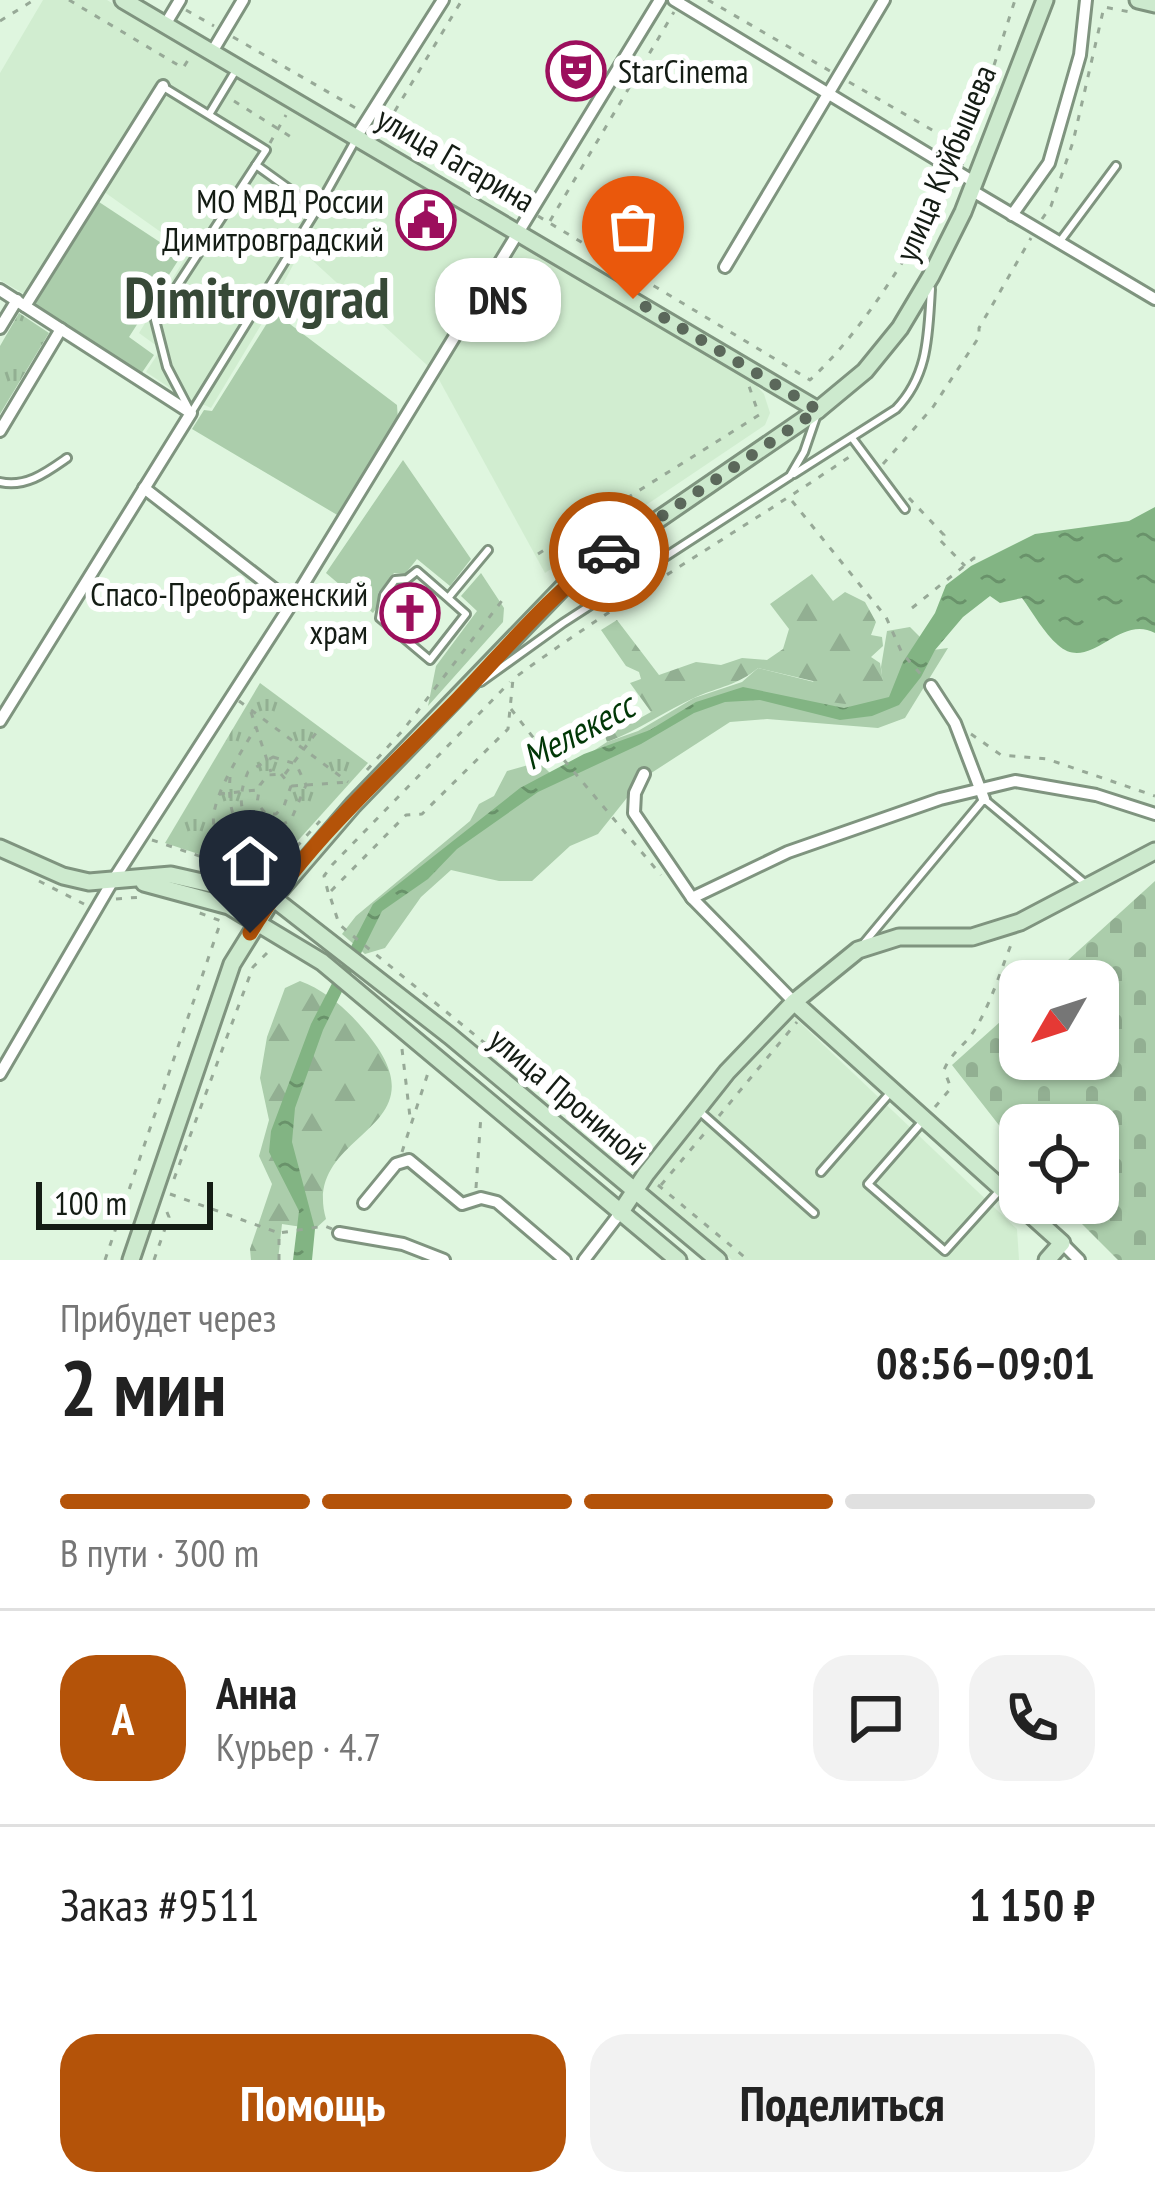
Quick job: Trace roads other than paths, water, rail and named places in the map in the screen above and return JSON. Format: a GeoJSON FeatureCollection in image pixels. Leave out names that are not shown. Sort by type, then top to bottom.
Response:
{"type":"FeatureCollection","features":[{"type":"Feature","properties":{"kind":"main road","name":"улица Гагарина"},"geometry":{"type":"LineString","coordinates":[[123,0],[818,410]]}},
{"type":"Feature","properties":{"kind":"main road","name":"улица Куйбышева"},"geometry":{"type":"LineString","coordinates":[[131,1260],[226,982],[272,898],[352,805],[570,580],[818,410],[865,371],[900,328],[932,276],[1045,0]]}},
{"type":"Feature","properties":{"kind":"main road"},"geometry":{"type":"LineString","coordinates":[[1138,7],[1155,4]]}},
{"type":"Feature","properties":{"kind":"main road"},"geometry":{"type":"LineString","coordinates":[[0,848],[63,876],[112,882],[152,876],[195,878],[272,898]]}},
{"type":"Feature","properties":{"kind":"main road"},"geometry":{"type":"LineString","coordinates":[[620,1213],[695,1108],[794,1002],[858,950],[899,938],[972,937],[1020,922],[1155,850]]}},
{"type":"Feature","properties":{"kind":"main road","name":"улица Прониной"},"geometry":{"type":"LineString","coordinates":[[130,881],[209,898],[258,920],[322,962],[678,1260]]}},
{"type":"Feature","properties":{"kind":"main road","name":"улица Прониной"},"geometry":{"type":"LineString","coordinates":[[272,898],[341,938],[718,1260]]}},
{"type":"Feature","properties":{"kind":"main road"},"geometry":{"type":"LineString","coordinates":[[794,1002],[999,1187]]}},
{"type":"Feature","properties":{"kind":"main road"},"geometry":{"type":"LineString","coordinates":[[1040,1224],[1062,1244],[1047,1260]]}},
{"type":"Feature","properties":{"kind":"street"},"geometry":{"type":"LineString","coordinates":[[212,52],[243,0]]}},
{"type":"Feature","properties":{"kind":"street"},"geometry":{"type":"LineString","coordinates":[[357,136],[443,0]]}},
{"type":"Feature","properties":{"kind":"street"},"geometry":{"type":"LineString","coordinates":[[0,1074],[112,882],[292,603],[660,0]]}},
{"type":"Feature","properties":{"kind":"street"},"geometry":{"type":"LineString","coordinates":[[725,267],[884,0]]}},
{"type":"Feature","properties":{"kind":"street"},"geometry":{"type":"LineString","coordinates":[[1012,214],[1049,163],[1080,55],[1086,0]]}},
{"type":"Feature","properties":{"kind":"street"},"geometry":{"type":"LineString","coordinates":[[165,25],[178,2]]}},
{"type":"Feature","properties":{"kind":"street"},"geometry":{"type":"LineString","coordinates":[[676,2],[1036,229],[1155,298]]}},
{"type":"Feature","properties":{"kind":"street"},"geometry":{"type":"LineString","coordinates":[[0,328],[163,86]]}},
{"type":"Feature","properties":{"kind":"street"},"geometry":{"type":"LineString","coordinates":[[0,290],[191,412],[0,721]]}},
{"type":"Feature","properties":{"kind":"street"},"geometry":{"type":"LineString","coordinates":[[0,431],[61,329]]}},
{"type":"Feature","properties":{"kind":"street"},"geometry":{"type":"LineString","coordinates":[[144,488],[292,603]]}},
{"type":"Feature","properties":{"kind":"street"},"geometry":{"type":"LineString","coordinates":[[931,686],[955,723],[983,794]]}},
{"type":"Feature","properties":{"kind":"street"},"geometry":{"type":"LineString","coordinates":[[644,774],[635,793],[634,813],[692,898],[794,1002]]}},
{"type":"Feature","properties":{"kind":"street"},"geometry":{"type":"LineString","coordinates":[[692,898],[788,852],[940,799],[983,794],[1015,781],[1096,795],[1155,814]]}},
{"type":"Feature","properties":{"kind":"street"},"geometry":{"type":"LineString","coordinates":[[364,1203],[401,1160],[409,1160],[462,1204],[481,1198],[497,1202],[565,1260]]}},
{"type":"Feature","properties":{"kind":"street"},"geometry":{"type":"LineString","coordinates":[[584,1260],[620,1213]]}},
{"type":"Feature","properties":{"kind":"street"},"geometry":{"type":"LineString","coordinates":[[339,1233],[404,1244],[444,1260]]}},
{"type":"Feature","properties":{"kind":"street"},"geometry":{"type":"LineString","coordinates":[[1062,1244],[1079,1260]]}},
{"type":"Feature","properties":{"kind":"lane"},"geometry":{"type":"LineString","coordinates":[[210,113],[238,68]]}},
{"type":"Feature","properties":{"kind":"lane"},"geometry":{"type":"LineString","coordinates":[[163,86],[266,150],[154,320],[167,367],[191,412]]}},
{"type":"Feature","properties":{"kind":"lane"},"geometry":{"type":"LineString","coordinates":[[191,412],[357,136]]}},
{"type":"Feature","properties":{"kind":"lane"},"geometry":{"type":"LineString","coordinates":[[256,165],[317,209]]}},
{"type":"Feature","properties":{"kind":"lane"},"geometry":{"type":"LineString","coordinates":[[1059,243],[1116,166]]}},
{"type":"Feature","properties":{"kind":"lane"},"geometry":{"type":"LineString","coordinates":[[458,698],[563,623],[896,409],[920,379],[932,276]]}},
{"type":"Feature","properties":{"kind":"lane"},"geometry":{"type":"LineString","coordinates":[[795,476],[818,410]]}},
{"type":"Feature","properties":{"kind":"lane"},"geometry":{"type":"LineString","coordinates":[[852,438],[905,509]]}},
{"type":"Feature","properties":{"kind":"lane"},"geometry":{"type":"LineString","coordinates":[[0,482],[44,475],[67,458]]}},
{"type":"Feature","properties":{"kind":"lane"},"geometry":{"type":"LineString","coordinates":[[448,598],[488,550]]}},
{"type":"Feature","properties":{"kind":"lane"},"geometry":{"type":"LineString","coordinates":[[417,571],[448,598],[466,614],[430,660],[380,617],[384,595],[395,580],[407,579],[417,571]]}},
{"type":"Feature","properties":{"kind":"lane"},"geometry":{"type":"LineString","coordinates":[[858,950],[983,794],[1089,887]]}},
{"type":"Feature","properties":{"kind":"lane"},"geometry":{"type":"LineString","coordinates":[[821,1172],[893,1090]]}},
{"type":"Feature","properties":{"kind":"lane"},"geometry":{"type":"LineString","coordinates":[[695,1108],[814,1213]]}},
{"type":"Feature","properties":{"kind":"lane"},"geometry":{"type":"LineString","coordinates":[[925,1119],[868,1184],[946,1251],[999,1191]]}},
{"type":"Feature","properties":{"kind":"water"},"geometry":{"type":"Polygon","coordinates":[[[1155,507],[1155,633],[1129,631],[1082,653],[1070,652],[1048,635],[1022,598],[1000,603],[990,596],[963,617],[935,650],[899,705],[872,716],[840,720],[760,700],[725,702],[694,713],[641,744],[538,792],[457,849],[428,879],[382,911],[323,1030],[295,1108],[292,1142],[315,1229],[312,1260],[293,1260],[299,1211],[269,1152],[271,1131],[311,1024],[373,904],[520,788],[584,754],[650,730],[696,702],[743,687],[844,708],[889,697],[946,585],[971,566],[1035,534],[1129,521],[1155,507]]]}},
{"type":"Feature","properties":{"kind":"place","name":"StarCinema"},"geometry":{"type":"Point","coordinates":[576,71]}},
{"type":"Feature","properties":{"kind":"place","name":"МО МВД России Димитровградский"},"geometry":{"type":"Point","coordinates":[426,220]}},
{"type":"Feature","properties":{"kind":"place","name":"DNS"},"geometry":{"type":"Point","coordinates":[633,299]}},
{"type":"Feature","properties":{"kind":"place","name":"Спасо-Преображенский храм"},"geometry":{"type":"Point","coordinates":[410,613]}},
{"type":"Feature","properties":{"kind":"district","name":"Dimitrovgrad"},"geometry":{"type":"Point","coordinates":[257,298]}},
{"type":"Feature","properties":{"kind":"water label","name":"Мелекесс"},"geometry":{"type":"Point","coordinates":[578,731]}}]}
